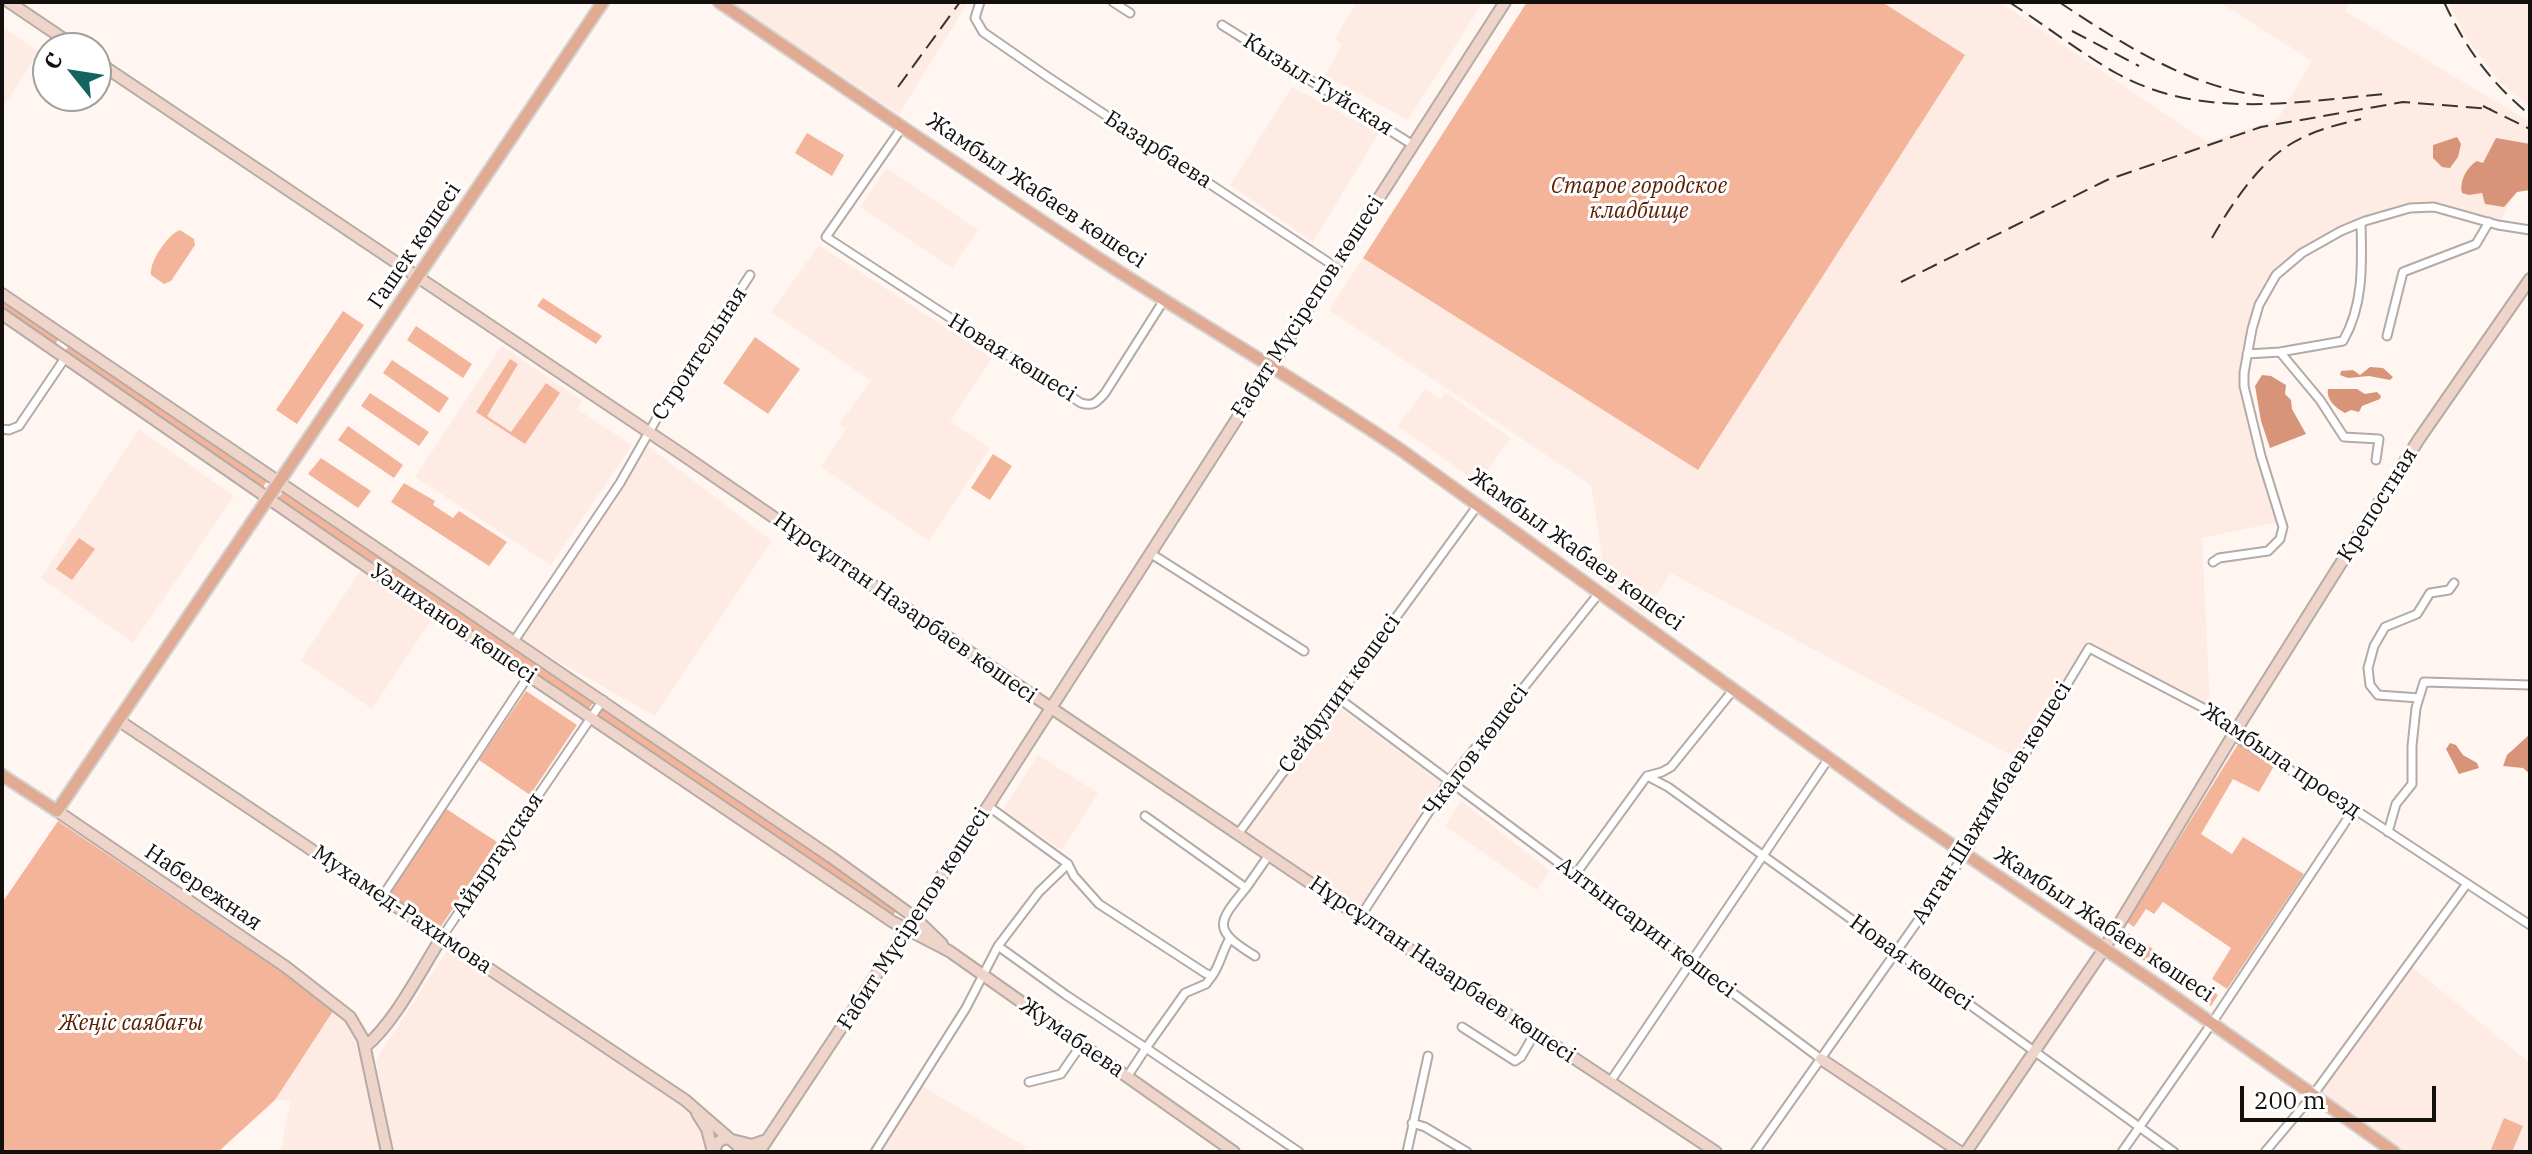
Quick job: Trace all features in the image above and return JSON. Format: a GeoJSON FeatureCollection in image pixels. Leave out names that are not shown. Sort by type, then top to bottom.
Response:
{"type":"FeatureCollection","features":[{"type":"Feature","properties":{"kind":"main road"},"geometry":{"type":"LineString","coordinates":[[9,2],[53,32]]}},
{"type":"Feature","properties":{"kind":"main road","name":"Гашек көшесі"},"geometry":{"type":"LineString","coordinates":[[57,811],[606,2]]}},
{"type":"Feature","properties":{"kind":"main road","name":"Жамбыл Жабаев көшесі"},"geometry":{"type":"LineString","coordinates":[[719,2],[1164,300],[1352,418],[1965,854],[2394,1152]]}},
{"type":"Feature","properties":{"kind":"main road","name":"Ғабит Мүсірепов көшесі"},"geometry":{"type":"LineString","coordinates":[[759,1152],[988,806],[1505,2]]}},
{"type":"Feature","properties":{"kind":"main road","name":"Нұрсұлтан Назарбаев көшесі"},"geometry":{"type":"LineString","coordinates":[[112,72],[650,433],[1360,917],[1716,1152]]}},
{"type":"Feature","properties":{"kind":"main road","name":"Крепостная"},"geometry":{"type":"LineString","coordinates":[[1963,1152],[2104,949],[2233,735],[2419,439],[2530,279]]}},
{"type":"Feature","properties":{"kind":"main road","name":"Уәлиханов көшесі"},"geometry":{"type":"LineString","coordinates":[[2,294],[603,700],[914,917]]}},
{"type":"Feature","properties":{"kind":"main road","name":"Уәлиханов көшесі"},"geometry":{"type":"LineString","coordinates":[[2,314],[267,499],[906,929]]}},
{"type":"Feature","properties":{"kind":"main road"},"geometry":{"type":"LineString","coordinates":[[457,627],[469,609]]}},
{"type":"Feature","properties":{"kind":"main road","name":"Мухамед-Рахимова"},"geometry":{"type":"LineString","coordinates":[[118,720],[685,1100],[745,1152]]}},
{"type":"Feature","properties":{"kind":"main road","name":"Набережная"},"geometry":{"type":"LineString","coordinates":[[2,775],[286,967],[343,1010],[356,1024],[365,1047],[387,1152]]}},
{"type":"Feature","properties":{"kind":"main road"},"geometry":{"type":"LineString","coordinates":[[914,917],[949,951]]}},
{"type":"Feature","properties":{"kind":"main road","name":"Жумабаева"},"geometry":{"type":"LineString","coordinates":[[906,929],[949,951],[983,974],[1226,1150]]}},
{"type":"Feature","properties":{"kind":"main road","name":"Айыртауская"},"geometry":{"type":"LineString","coordinates":[[365,1047],[383,1027],[442,937]]}},
{"type":"Feature","properties":{"kind":"main road"},"geometry":{"type":"LineString","coordinates":[[356,1024],[368,1030],[383,1027]]}},
{"type":"Feature","properties":{"kind":"main road","name":"Алтынсарин көшесі"},"geometry":{"type":"LineString","coordinates":[[1821,1059],[1963,1152]]}},
{"type":"Feature","properties":{"kind":"main road"},"geometry":{"type":"LineString","coordinates":[[685,1100],[703,1122],[714,1152]]}},
{"type":"Feature","properties":{"kind":"main road"},"geometry":{"type":"LineString","coordinates":[[714,1152],[720,1140],[726,1138],[752,1145],[768,1139]]}},
{"type":"Feature","properties":{"kind":"street","name":"Базарбаева"},"geometry":{"type":"LineString","coordinates":[[980,2],[975,18],[983,32],[1334,266]]}},
{"type":"Feature","properties":{"kind":"street"},"geometry":{"type":"LineString","coordinates":[[1113,2],[1130,13]]}},
{"type":"Feature","properties":{"kind":"street","name":"Кызыл-Туйская"},"geometry":{"type":"LineString","coordinates":[[1222,25],[1413,145]]}},
{"type":"Feature","properties":{"kind":"street","name":"Новая көшесі"},"geometry":{"type":"LineString","coordinates":[[903,126],[826,237],[1085,404],[1096,403],[1105,393],[1164,300]]}},
{"type":"Feature","properties":{"kind":"street"},"geometry":{"type":"LineString","coordinates":[[2213,562],[2219,558],[2268,551],[2282,533],[2282,520],[2261,456],[2244,386],[2247,354],[2259,305],[2276,275],[2302,253],[2361,223],[2410,208],[2445,210],[2530,230]]}},
{"type":"Feature","properties":{"kind":"street"},"geometry":{"type":"LineString","coordinates":[[2387,336],[2403,272],[2476,244],[2489,222]]}},
{"type":"Feature","properties":{"kind":"street"},"geometry":{"type":"LineString","coordinates":[[2247,354],[2337,344],[2345,339],[2359,293],[2361,223]]}},
{"type":"Feature","properties":{"kind":"street","name":"Строительная"},"geometry":{"type":"LineString","coordinates":[[650,433],[750,275]]}},
{"type":"Feature","properties":{"kind":"street"},"geometry":{"type":"LineString","coordinates":[[2,429],[13,430],[19,426],[61,355],[66,339]]}},
{"type":"Feature","properties":{"kind":"street"},"geometry":{"type":"LineString","coordinates":[[2280,352],[2320,400],[2344,437],[2379,439],[2376,460]]}},
{"type":"Feature","properties":{"kind":"street"},"geometry":{"type":"LineString","coordinates":[[514,641],[650,433]]}},
{"type":"Feature","properties":{"kind":"street","name":"Сейфулин көшесі"},"geometry":{"type":"LineString","coordinates":[[1238,834],[1478,505]]}},
{"type":"Feature","properties":{"kind":"street"},"geometry":{"type":"LineString","coordinates":[[1150,553],[1304,651]]}},
{"type":"Feature","properties":{"kind":"street"},"geometry":{"type":"LineString","coordinates":[[2419,698],[2378,695],[2373,691],[2368,668],[2374,646],[2385,627],[2417,614],[2430,593],[2449,590],[2454,583]]}},
{"type":"Feature","properties":{"kind":"street","name":"Чкалов көшесі"},"geometry":{"type":"LineString","coordinates":[[1360,917],[1449,781],[1600,592]]}},
{"type":"Feature","properties":{"kind":"street","name":"Жамбыла проезд"},"geometry":{"type":"LineString","coordinates":[[2089,648],[2205,707],[2233,735],[2354,809],[2530,925]]}},
{"type":"Feature","properties":{"kind":"street","name":"Аяган Шажимбаев көшесі"},"geometry":{"type":"LineString","coordinates":[[1755,1152],[1965,854],[2089,648]]}},
{"type":"Feature","properties":{"kind":"street"},"geometry":{"type":"LineString","coordinates":[[382,897],[529,675]]}},
{"type":"Feature","properties":{"kind":"street","name":"Жамбыла проезд"},"geometry":{"type":"LineString","coordinates":[[2388,832],[2396,804],[2412,784],[2412,746],[2424,682],[2530,685]]}},
{"type":"Feature","properties":{"kind":"street"},"geometry":{"type":"LineString","coordinates":[[1575,875],[1647,776],[1671,767],[1734,689]]}},
{"type":"Feature","properties":{"kind":"street","name":"Алтынсарин көшесі"},"geometry":{"type":"LineString","coordinates":[[1337,697],[1821,1059]]}},
{"type":"Feature","properties":{"kind":"street","name":"Айыртауская"},"geometry":{"type":"LineString","coordinates":[[442,937],[603,700]]}},
{"type":"Feature","properties":{"kind":"street"},"geometry":{"type":"LineString","coordinates":[[1610,1082],[1829,758]]}},
{"type":"Feature","properties":{"kind":"street","name":"Новая көшесі"},"geometry":{"type":"LineString","coordinates":[[1647,776],[1668,787],[2174,1152]]}},
{"type":"Feature","properties":{"kind":"street"},"geometry":{"type":"LineString","coordinates":[[988,806],[1068,864],[1074,876],[1099,904],[1212,976]]}},
{"type":"Feature","properties":{"kind":"street"},"geometry":{"type":"LineString","coordinates":[[2122,1152],[2354,809]]}},
{"type":"Feature","properties":{"kind":"street"},"geometry":{"type":"LineString","coordinates":[[1145,816],[1246,888]]}},
{"type":"Feature","properties":{"kind":"street"},"geometry":{"type":"LineString","coordinates":[[1255,956],[1229,940],[1223,926],[1225,914],[1269,855]]}},
{"type":"Feature","properties":{"kind":"street"},"geometry":{"type":"LineString","coordinates":[[875,1152],[966,1008],[998,946],[1039,892],[1068,864]]}},
{"type":"Feature","properties":{"kind":"street"},"geometry":{"type":"LineString","coordinates":[[2265,1152],[2313,1095],[2466,885]]}},
{"type":"Feature","properties":{"kind":"street"},"geometry":{"type":"LineString","coordinates":[[1127,1077],[1185,993],[1206,984],[1212,976],[1229,940]]}},
{"type":"Feature","properties":{"kind":"street"},"geometry":{"type":"LineString","coordinates":[[998,946],[1299,1152]]}},
{"type":"Feature","properties":{"kind":"street"},"geometry":{"type":"LineString","coordinates":[[1462,1027],[1515,1061],[1521,1057],[1535,1033]]}},
{"type":"Feature","properties":{"kind":"street"},"geometry":{"type":"LineString","coordinates":[[1029,1082],[1061,1074],[1081,1045]]}},
{"type":"Feature","properties":{"kind":"street"},"geometry":{"type":"LineString","coordinates":[[1407,1152],[1428,1056]]}},
{"type":"Feature","properties":{"kind":"street"},"geometry":{"type":"LineString","coordinates":[[1412,1123],[1425,1127],[1467,1152]]}},
{"type":"Feature","properties":{"kind":"shaded area"},"geometry":{"type":"Polygon","coordinates":[[[730,2],[968,2],[899,114],[730,2]]]}},
{"type":"Feature","properties":{"kind":"shaded area"},"geometry":{"type":"Polygon","coordinates":[[[1357,2],[1483,2],[1408,120],[1325,75],[1342,45],[1335,38],[1357,2]]]}},
{"type":"Feature","properties":{"kind":"shaded area"},"geometry":{"type":"Polygon","coordinates":[[[1882,2],[2000,2],[2207,142],[2278,119],[2312,61],[2219,2],[2350,2],[2345,11],[2530,122],[2530,165],[2501,220],[2436,203],[2410,204],[2339,226],[2285,260],[2264,284],[2247,328],[2240,386],[2257,456],[2278,522],[2202,538],[2210,705],[2187,697],[2088,641],[2016,758],[1671,573],[1644,614],[1607,588],[1591,485],[1329,310],[1363,258],[1698,470],[1964,56],[1882,2]]]}},
{"type":"Feature","properties":{"kind":"shaded area"},"geometry":{"type":"Polygon","coordinates":[[[2448,2],[2530,2],[2530,107],[2499,81],[2465,36],[2448,2]]]}},
{"type":"Feature","properties":{"kind":"shaded area"},"geometry":{"type":"Polygon","coordinates":[[[2,26],[32,47],[32,63],[2,109],[2,26]]]}},
{"type":"Feature","properties":{"kind":"shaded area"},"geometry":{"type":"Polygon","coordinates":[[[1292,87],[1379,133],[1313,242],[1230,185],[1292,87]]]}},
{"type":"Feature","properties":{"kind":"shaded area"},"geometry":{"type":"Polygon","coordinates":[[[2457,137],[2461,144],[2458,157],[2450,168],[2442,167],[2433,158],[2433,145],[2457,137]]]}},
{"type":"Feature","properties":{"kind":"shaded area"},"geometry":{"type":"Polygon","coordinates":[[[2496,138],[2530,144],[2530,190],[2517,192],[2504,207],[2485,204],[2482,193],[2469,195],[2462,193],[2461,188],[2467,171],[2477,161],[2483,163],[2496,138]]]}},
{"type":"Feature","properties":{"kind":"shaded area"},"geometry":{"type":"Polygon","coordinates":[[[887,168],[978,230],[952,268],[860,207],[887,168]]]}},
{"type":"Feature","properties":{"kind":"shaded area"},"geometry":{"type":"Polygon","coordinates":[[[819,245],[992,358],[950,421],[990,448],[929,541],[821,467],[846,429],[839,424],[871,381],[771,312],[819,245]]]}},
{"type":"Feature","properties":{"kind":"shaded area"},"geometry":{"type":"Polygon","coordinates":[[[502,346],[582,401],[577,409],[632,445],[551,565],[415,477],[502,346]]]}},
{"type":"Feature","properties":{"kind":"shaded area"},"geometry":{"type":"Polygon","coordinates":[[[2370,367],[2383,368],[2393,377],[2390,380],[2340,375],[2341,371],[2353,370],[2360,375],[2370,367]]]}},
{"type":"Feature","properties":{"kind":"shaded area"},"geometry":{"type":"Polygon","coordinates":[[[2262,375],[2271,376],[2286,385],[2285,394],[2291,400],[2292,409],[2306,434],[2270,448],[2255,386],[2262,375]]]}},
{"type":"Feature","properties":{"kind":"shaded area"},"geometry":{"type":"Polygon","coordinates":[[[1425,389],[1440,399],[1445,392],[1511,438],[1478,483],[1398,426],[1425,389]]]}},
{"type":"Feature","properties":{"kind":"shaded area"},"geometry":{"type":"Polygon","coordinates":[[[2328,389],[2357,389],[2365,394],[2377,392],[2381,396],[2362,406],[2359,412],[2351,410],[2345,413],[2330,400],[2328,389]]]}},
{"type":"Feature","properties":{"kind":"shaded area"},"geometry":{"type":"Polygon","coordinates":[[[139,429],[234,496],[133,643],[41,578],[139,429]]]}},
{"type":"Feature","properties":{"kind":"shaded area"},"geometry":{"type":"Polygon","coordinates":[[[648,446],[772,541],[655,716],[518,639],[648,446]]]}},
{"type":"Feature","properties":{"kind":"shaded area"},"geometry":{"type":"Polygon","coordinates":[[[361,570],[432,619],[372,709],[301,660],[361,570]]]}},
{"type":"Feature","properties":{"kind":"shaded area"},"geometry":{"type":"Polygon","coordinates":[[[1336,705],[1443,784],[1361,911],[1245,832],[1336,705]]]}},
{"type":"Feature","properties":{"kind":"shaded area"},"geometry":{"type":"Polygon","coordinates":[[[2530,734],[2530,774],[2523,768],[2503,766],[2507,755],[2530,734]]]}},
{"type":"Feature","properties":{"kind":"shaded area"},"geometry":{"type":"Polygon","coordinates":[[[2450,743],[2477,763],[2479,768],[2459,774],[2446,749],[2450,743]]]}},
{"type":"Feature","properties":{"kind":"shaded area"},"geometry":{"type":"Polygon","coordinates":[[[1038,755],[1098,793],[1062,850],[1002,811],[1038,755]]]}},
{"type":"Feature","properties":{"kind":"shaded area"},"geometry":{"type":"Polygon","coordinates":[[[1461,801],[1550,871],[1537,890],[1445,826],[1461,801]]]}},
{"type":"Feature","properties":{"kind":"shaded area"},"geometry":{"type":"Polygon","coordinates":[[[448,949],[682,1105],[699,1124],[707,1152],[393,1152],[376,1060],[448,949]]]}},
{"type":"Feature","properties":{"kind":"shaded area"},"geometry":{"type":"Polygon","coordinates":[[[2412,967],[2530,1063],[2530,1152],[2403,1152],[2320,1094],[2412,967]]]}},
{"type":"Feature","properties":{"kind":"shaded area"},"geometry":{"type":"Polygon","coordinates":[[[335,1008],[350,1027],[365,1064],[383,1152],[280,1152],[291,1100],[275,1100],[335,1008]]]}},
{"type":"Feature","properties":{"kind":"shaded area"},"geometry":{"type":"Polygon","coordinates":[[[922,1086],[1026,1147],[1022,1152],[880,1152],[922,1086]]]}},
{"type":"Feature","properties":{"kind":"green space","name":"Старое городское кладбище"},"geometry":{"type":"Polygon","coordinates":[[[1527,2],[1882,2],[1965,55],[1698,470],[1363,258],[1527,2]]]}},
{"type":"Feature","properties":{"kind":"green space"},"geometry":{"type":"Polygon","coordinates":[[[807,133],[844,155],[832,176],[795,153],[807,133]]]}},
{"type":"Feature","properties":{"kind":"green space"},"geometry":{"type":"Polygon","coordinates":[[[180,230],[194,239],[195,245],[171,281],[164,284],[151,275],[151,269],[165,243],[180,230]]]}},
{"type":"Feature","properties":{"kind":"green space"},"geometry":{"type":"Polygon","coordinates":[[[543,298],[602,336],[596,344],[537,306],[543,298]]]}},
{"type":"Feature","properties":{"kind":"green space"},"geometry":{"type":"Polygon","coordinates":[[[2,300],[59,339],[54,345],[2,309],[2,300]]]}},
{"type":"Feature","properties":{"kind":"green space"},"geometry":{"type":"Polygon","coordinates":[[[343,311],[364,325],[297,424],[276,410],[343,311]]]}},
{"type":"Feature","properties":{"kind":"green space"},"geometry":{"type":"Polygon","coordinates":[[[416,326],[472,364],[463,378],[407,340],[416,326]]]}},
{"type":"Feature","properties":{"kind":"green space"},"geometry":{"type":"Polygon","coordinates":[[[755,337],[800,369],[768,414],[723,383],[755,337]]]}},
{"type":"Feature","properties":{"kind":"green space"},"geometry":{"type":"Polygon","coordinates":[[[69,346],[268,480],[263,487],[64,352],[69,346]]]}},
{"type":"Feature","properties":{"kind":"green space"},"geometry":{"type":"Polygon","coordinates":[[[510,359],[518,364],[487,416],[511,432],[546,383],[560,393],[525,444],[476,412],[510,359]]]}},
{"type":"Feature","properties":{"kind":"green space"},"geometry":{"type":"Polygon","coordinates":[[[392,360],[449,398],[439,413],[383,373],[392,360]]]}},
{"type":"Feature","properties":{"kind":"green space"},"geometry":{"type":"Polygon","coordinates":[[[370,393],[429,432],[419,446],[361,406],[370,393]]]}},
{"type":"Feature","properties":{"kind":"green space"},"geometry":{"type":"Polygon","coordinates":[[[348,426],[403,465],[394,478],[338,440],[348,426]]]}},
{"type":"Feature","properties":{"kind":"green space"},"geometry":{"type":"Polygon","coordinates":[[[993,454],[1012,466],[990,500],[971,488],[993,454]]]}},
{"type":"Feature","properties":{"kind":"green space"},"geometry":{"type":"Polygon","coordinates":[[[321,458],[371,491],[358,508],[308,474],[321,458]]]}},
{"type":"Feature","properties":{"kind":"green space"},"geometry":{"type":"Polygon","coordinates":[[[404,483],[435,501],[433,505],[453,518],[459,511],[507,542],[489,566],[391,502],[404,483]]]}},
{"type":"Feature","properties":{"kind":"green space"},"geometry":{"type":"Polygon","coordinates":[[[283,491],[594,702],[588,710],[277,500],[283,491]]]}},
{"type":"Feature","properties":{"kind":"green space"},"geometry":{"type":"Polygon","coordinates":[[[79,538],[95,549],[72,580],[56,569],[79,538]]]}},
{"type":"Feature","properties":{"kind":"green space"},"geometry":{"type":"Polygon","coordinates":[[[526,691],[577,725],[530,795],[479,760],[526,691]]]}},
{"type":"Feature","properties":{"kind":"green space"},"geometry":{"type":"Polygon","coordinates":[[[603,708],[898,908],[892,917],[597,717],[603,708]]]}},
{"type":"Feature","properties":{"kind":"green space"},"geometry":{"type":"Polygon","coordinates":[[[2238,744],[2274,766],[2259,792],[2233,779],[2201,834],[2232,854],[2243,837],[2304,874],[2227,989],[2212,979],[2231,948],[2163,902],[2154,914],[2146,909],[2134,927],[2127,922],[2238,744]]]}},
{"type":"Feature","properties":{"kind":"green space"},"geometry":{"type":"Polygon","coordinates":[[[445,808],[497,842],[440,928],[389,894],[445,808]]]}},
{"type":"Feature","properties":{"kind":"green space","name":"Жеңіс саябағы"},"geometry":{"type":"Polygon","coordinates":[[[58,821],[335,1008],[275,1100],[218,1152],[6,1152],[2,1149],[2,903],[58,821]]]}},
{"type":"Feature","properties":{"kind":"green space"},"geometry":{"type":"Polygon","coordinates":[[[2125,931],[2156,951],[2148,963],[2117,944],[2125,931]]]}},
{"type":"Feature","properties":{"kind":"green space"},"geometry":{"type":"Polygon","coordinates":[[[2187,975],[2218,995],[2211,1006],[2180,985],[2187,975]]]}},
{"type":"Feature","properties":{"kind":"green space"},"geometry":{"type":"Polygon","coordinates":[[[2504,1118],[2523,1126],[2512,1152],[2490,1152],[2504,1118]]]}},
{"type":"Feature","properties":{"kind":"railway"},"geometry":{"type":"LineString","coordinates":[[898,87],[960,2]]}},
{"type":"Feature","properties":{"kind":"railway"},"geometry":{"type":"LineString","coordinates":[[2009,2],[2116,73],[2148,88],[2181,97],[2248,104],[2385,94]]}},
{"type":"Feature","properties":{"kind":"railway"},"geometry":{"type":"LineString","coordinates":[[2059,2],[2106,33],[2182,73],[2236,91],[2264,96]]}},
{"type":"Feature","properties":{"kind":"railway"},"geometry":{"type":"LineString","coordinates":[[2444,2],[2480,64],[2530,115]]}},
{"type":"Feature","properties":{"kind":"railway"},"geometry":{"type":"LineString","coordinates":[[2072,31],[2139,66]]}},
{"type":"Feature","properties":{"kind":"railway"},"geometry":{"type":"LineString","coordinates":[[1901,282],[2107,180],[2261,127],[2403,102],[2491,109]]}},
{"type":"Feature","properties":{"kind":"railway"},"geometry":{"type":"LineString","coordinates":[[2483,106],[2530,129]]}},
{"type":"Feature","properties":{"kind":"railway"},"geometry":{"type":"LineString","coordinates":[[2212,238],[2244,188],[2275,155],[2313,133],[2361,119]]}}]}
